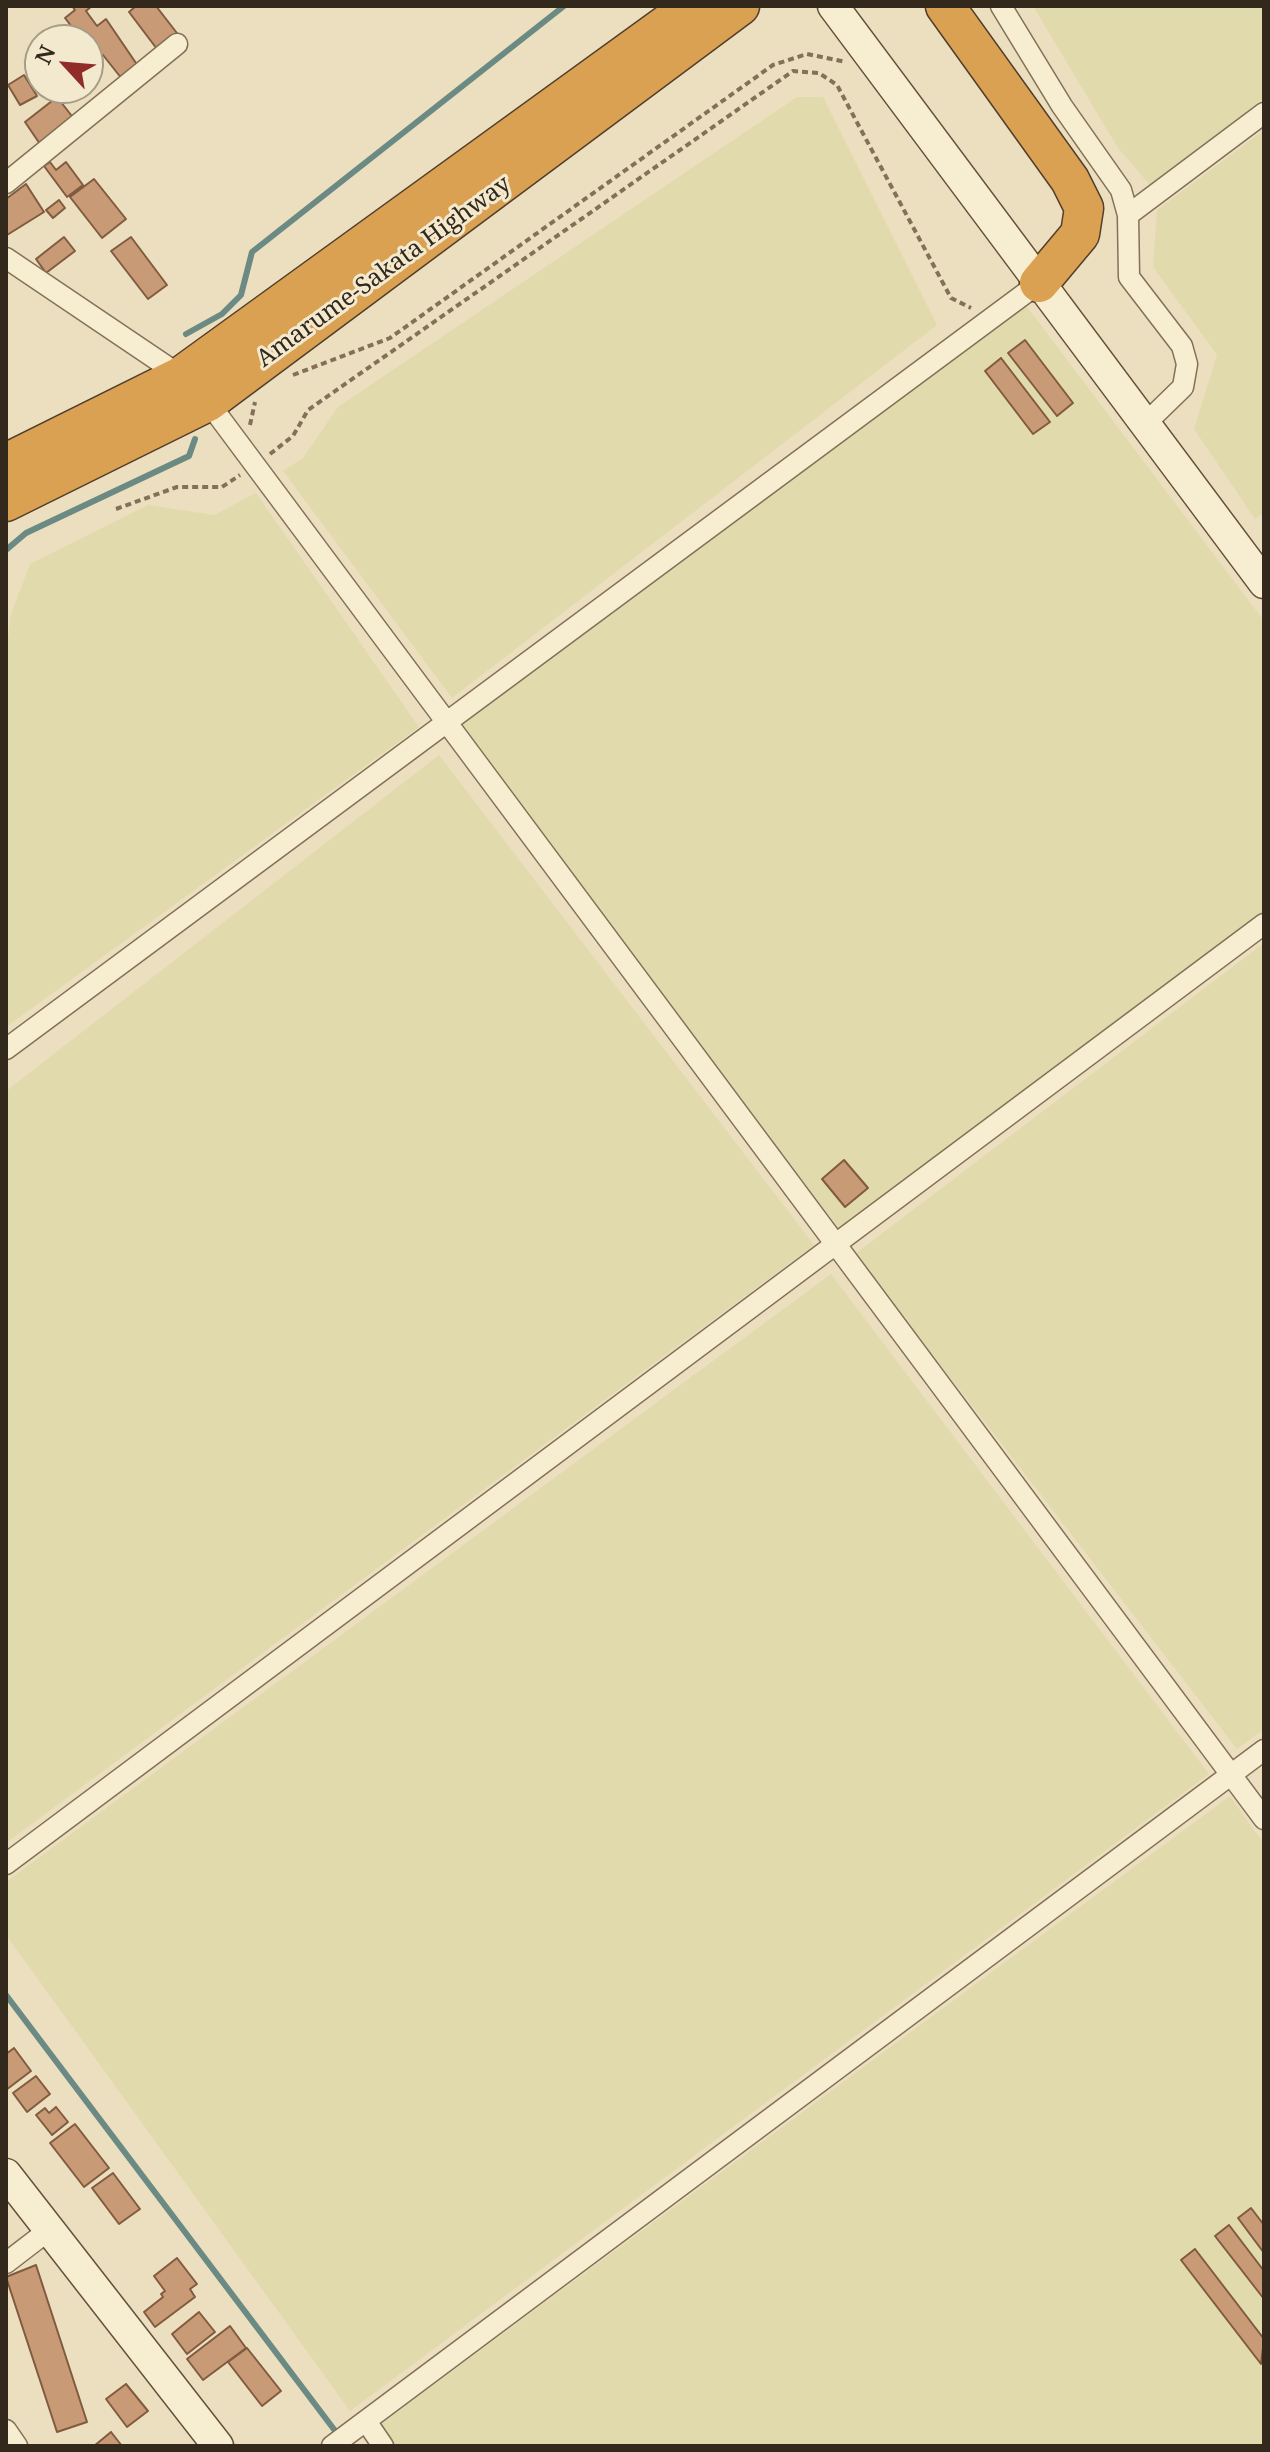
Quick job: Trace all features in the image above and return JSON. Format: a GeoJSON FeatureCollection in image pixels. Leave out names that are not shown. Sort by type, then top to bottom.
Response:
{"type":"FeatureCollection","features":[{"type":"Feature","properties":{"kind":"highway","name":"Amarume-Sakata Highway"},"geometry":{"type":"LineString","coordinates":[[6,463],[194,389],[692,6]]}},
{"type":"Feature","properties":{"kind":"highway","name":"Amarume-Sakata Highway"},"geometry":{"type":"LineString","coordinates":[[6,502],[194,389],[740,6]]}},
{"type":"Feature","properties":{"kind":"highway"},"geometry":{"type":"LineString","coordinates":[[945,6],[1070,180],[1084,208],[1080,234],[1039,283]]}},
{"type":"Feature","properties":{"kind":"street"},"geometry":{"type":"LineString","coordinates":[[833,6],[1264,583]]}},
{"type":"Feature","properties":{"kind":"street"},"geometry":{"type":"LineString","coordinates":[[1001,6],[1062,106],[1121,190],[1128,215],[1129,277],[1182,346],[1187,364],[1183,387],[1145,424]]}},
{"type":"Feature","properties":{"kind":"street"},"geometry":{"type":"LineString","coordinates":[[6,183],[177,44]]}},
{"type":"Feature","properties":{"kind":"street"},"geometry":{"type":"LineString","coordinates":[[1128,215],[1264,113]]}},
{"type":"Feature","properties":{"kind":"street"},"geometry":{"type":"LineString","coordinates":[[6,258],[194,389],[255,465],[1264,1819]]}},
{"type":"Feature","properties":{"kind":"street"},"geometry":{"type":"LineString","coordinates":[[6,1049],[1039,283]]}},
{"type":"Feature","properties":{"kind":"street"},"geometry":{"type":"LineString","coordinates":[[6,1864],[1264,924]]}},
{"type":"Feature","properties":{"kind":"street"},"geometry":{"type":"LineString","coordinates":[[332,2446],[1264,1750]]}},
{"type":"Feature","properties":{"kind":"street"},"geometry":{"type":"LineString","coordinates":[[6,2174],[218,2446]]}},
{"type":"Feature","properties":{"kind":"street"},"geometry":{"type":"LineString","coordinates":[[6,2263],[49,2230]]}},
{"type":"Feature","properties":{"kind":"street"},"geometry":{"type":"LineString","coordinates":[[359,2426],[383,2446]]}},
{"type":"Feature","properties":{"kind":"street"},"geometry":{"type":"LineString","coordinates":[[6,2430],[17,2446]]}},
{"type":"Feature","properties":{"kind":"path"},"geometry":{"type":"LineString","coordinates":[[292,376],[390,338],[773,65],[807,54],[827,56],[844,64],[863,48]]}},
{"type":"Feature","properties":{"kind":"path"},"geometry":{"type":"LineString","coordinates":[[116,509],[177,487],[222,487],[293,436],[308,410],[793,71],[819,73],[837,85],[951,298],[991,318]]}},
{"type":"Feature","properties":{"kind":"path"},"geometry":{"type":"LineString","coordinates":[[249,429],[258,396]]}},
{"type":"Feature","properties":{"kind":"shaded area"},"geometry":{"type":"Polygon","coordinates":[[[1033,6],[1264,6],[1264,98],[1150,185],[1118,148],[1033,6]]]}},
{"type":"Feature","properties":{"kind":"shaded area"},"geometry":{"type":"Polygon","coordinates":[[[797,97],[823,97],[937,325],[452,698],[283,471],[303,458],[338,407],[797,97]]]}},
{"type":"Feature","properties":{"kind":"shaded area"},"geometry":{"type":"Polygon","coordinates":[[[1264,130],[1264,513],[1255,519],[1194,429],[1217,355],[1153,267],[1157,210],[1264,130]]]}},
{"type":"Feature","properties":{"kind":"shaded area"},"geometry":{"type":"Polygon","coordinates":[[[1025,304],[1264,621],[1264,912],[839,1229],[460,725],[1025,304]]]}},
{"type":"Feature","properties":{"kind":"shaded area"},"geometry":{"type":"Polygon","coordinates":[[[256,493],[419,727],[6,1027],[6,653],[11,614],[30,564],[148,505],[214,515],[256,493]]]}},
{"type":"Feature","properties":{"kind":"shaded area"},"geometry":{"type":"Polygon","coordinates":[[[439,755],[814,1245],[6,1843],[6,1091],[439,755]]]}},
{"type":"Feature","properties":{"kind":"shaded area"},"geometry":{"type":"Polygon","coordinates":[[[1264,943],[1264,1729],[1237,1749],[855,1254],[1264,943]]]}},
{"type":"Feature","properties":{"kind":"shaded area"},"geometry":{"type":"Polygon","coordinates":[[[831,1274],[1209,1774],[350,2411],[6,1935],[6,1882],[831,1274]]]}},
{"type":"Feature","properties":{"kind":"shaded area"},"geometry":{"type":"Polygon","coordinates":[[[1230,1796],[1264,1844],[1264,2446],[386,2446],[374,2429],[1230,1796]]]}},
{"type":"Feature","properties":{"kind":"building"},"geometry":{"type":"Polygon","coordinates":[[[72,6],[92,6],[86,11],[96,24],[70,24],[65,18],[75,10],[72,6]]]}},
{"type":"Feature","properties":{"kind":"building"},"geometry":{"type":"Polygon","coordinates":[[[136,6],[156,6],[180,37],[160,53],[129,12],[136,6]]]}},
{"type":"Feature","properties":{"kind":"building"},"geometry":{"type":"Polygon","coordinates":[[[106,19],[138,66],[122,79],[104,56],[104,24],[100,24],[106,19]]]}},
{"type":"Feature","properties":{"kind":"building"},"geometry":{"type":"Polygon","coordinates":[[[24,75],[24,103],[20,105],[8,85],[24,75]]]}},
{"type":"Feature","properties":{"kind":"building"},"geometry":{"type":"Polygon","coordinates":[[[48,104],[62,104],[75,120],[42,147],[25,122],[48,104]]]}},
{"type":"Feature","properties":{"kind":"building"},"geometry":{"type":"Polygon","coordinates":[[[50,162],[56,170],[66,162],[83,185],[67,197],[44,166],[50,162]]]}},
{"type":"Feature","properties":{"kind":"building"},"geometry":{"type":"Polygon","coordinates":[[[94,179],[126,219],[102,238],[70,197],[94,179]]]}},
{"type":"Feature","properties":{"kind":"building"},"geometry":{"type":"Polygon","coordinates":[[[26,184],[44,212],[7,235],[6,199],[26,184]]]}},
{"type":"Feature","properties":{"kind":"building"},"geometry":{"type":"Polygon","coordinates":[[[59,200],[65,208],[53,218],[46,210],[59,200]]]}},
{"type":"Feature","properties":{"kind":"building"},"geometry":{"type":"Polygon","coordinates":[[[64,237],[75,251],[46,273],[36,259],[64,237]]]}},
{"type":"Feature","properties":{"kind":"building"},"geometry":{"type":"Polygon","coordinates":[[[131,237],[167,285],[148,299],[111,251],[131,237]]]}},
{"type":"Feature","properties":{"kind":"building"},"geometry":{"type":"Polygon","coordinates":[[[1025,340],[1073,403],[1057,416],[1008,353],[1025,340]]]}},
{"type":"Feature","properties":{"kind":"building"},"geometry":{"type":"Polygon","coordinates":[[[1001,358],[1050,422],[1033,434],[985,371],[1001,358]]]}},
{"type":"Feature","properties":{"kind":"building"},"geometry":{"type":"Polygon","coordinates":[[[844,1160],[868,1188],[845,1207],[822,1179],[844,1160]]]}},
{"type":"Feature","properties":{"kind":"building"},"geometry":{"type":"Polygon","coordinates":[[[14,2048],[31,2071],[6,2090],[6,2054],[14,2048]]]}},
{"type":"Feature","properties":{"kind":"building"},"geometry":{"type":"Polygon","coordinates":[[[36,2076],[50,2094],[27,2112],[13,2093],[36,2076]]]}},
{"type":"Feature","properties":{"kind":"building"},"geometry":{"type":"Polygon","coordinates":[[[56,2107],[68,2122],[52,2135],[36,2115],[45,2108],[49,2113],[56,2107]]]}},
{"type":"Feature","properties":{"kind":"building"},"geometry":{"type":"Polygon","coordinates":[[[75,2124],[109,2168],[84,2187],[50,2143],[75,2124]]]}},
{"type":"Feature","properties":{"kind":"building"},"geometry":{"type":"Polygon","coordinates":[[[113,2173],[140,2209],[119,2224],[92,2188],[113,2173]]]}},
{"type":"Feature","properties":{"kind":"building"},"geometry":{"type":"Polygon","coordinates":[[[1251,2208],[1264,2225],[1264,2253],[1238,2218],[1251,2208]]]}},
{"type":"Feature","properties":{"kind":"building"},"geometry":{"type":"Polygon","coordinates":[[[1229,2225],[1264,2271],[1264,2299],[1215,2236],[1229,2225]]]}},
{"type":"Feature","properties":{"kind":"building"},"geometry":{"type":"Polygon","coordinates":[[[1195,2249],[1264,2339],[1261,2364],[1181,2260],[1195,2249]]]}},
{"type":"Feature","properties":{"kind":"building"},"geometry":{"type":"Polygon","coordinates":[[[177,2258],[197,2284],[190,2289],[195,2297],[155,2327],[144,2312],[163,2297],[161,2294],[165,2291],[154,2276],[177,2258]]]}},
{"type":"Feature","properties":{"kind":"building"},"geometry":{"type":"Polygon","coordinates":[[[36,2265],[87,2422],[57,2432],[6,2277],[36,2265]]]}},
{"type":"Feature","properties":{"kind":"building"},"geometry":{"type":"Polygon","coordinates":[[[199,2312],[215,2332],[187,2354],[172,2334],[199,2312]]]}},
{"type":"Feature","properties":{"kind":"building"},"geometry":{"type":"Polygon","coordinates":[[[230,2326],[246,2348],[203,2380],[187,2359],[230,2326]]]}},
{"type":"Feature","properties":{"kind":"building"},"geometry":{"type":"Polygon","coordinates":[[[247,2348],[281,2391],[262,2406],[228,2362],[247,2348]]]}},
{"type":"Feature","properties":{"kind":"building"},"geometry":{"type":"Polygon","coordinates":[[[126,2384],[148,2411],[127,2427],[106,2399],[126,2384]]]}},
{"type":"Feature","properties":{"kind":"building"},"geometry":{"type":"Polygon","coordinates":[[[111,2432],[122,2446],[94,2446],[111,2432]]]}},
{"type":"Feature","properties":{"kind":"waterway"},"geometry":{"type":"LineString","coordinates":[[186,334],[222,314],[241,295],[252,252],[564,6]]}},
{"type":"Feature","properties":{"kind":"waterway"},"geometry":{"type":"LineString","coordinates":[[6,550],[26,533],[189,456],[195,439]]}},
{"type":"Feature","properties":{"kind":"waterway"},"geometry":{"type":"LineString","coordinates":[[6,1995],[339,2436]]}}]}
